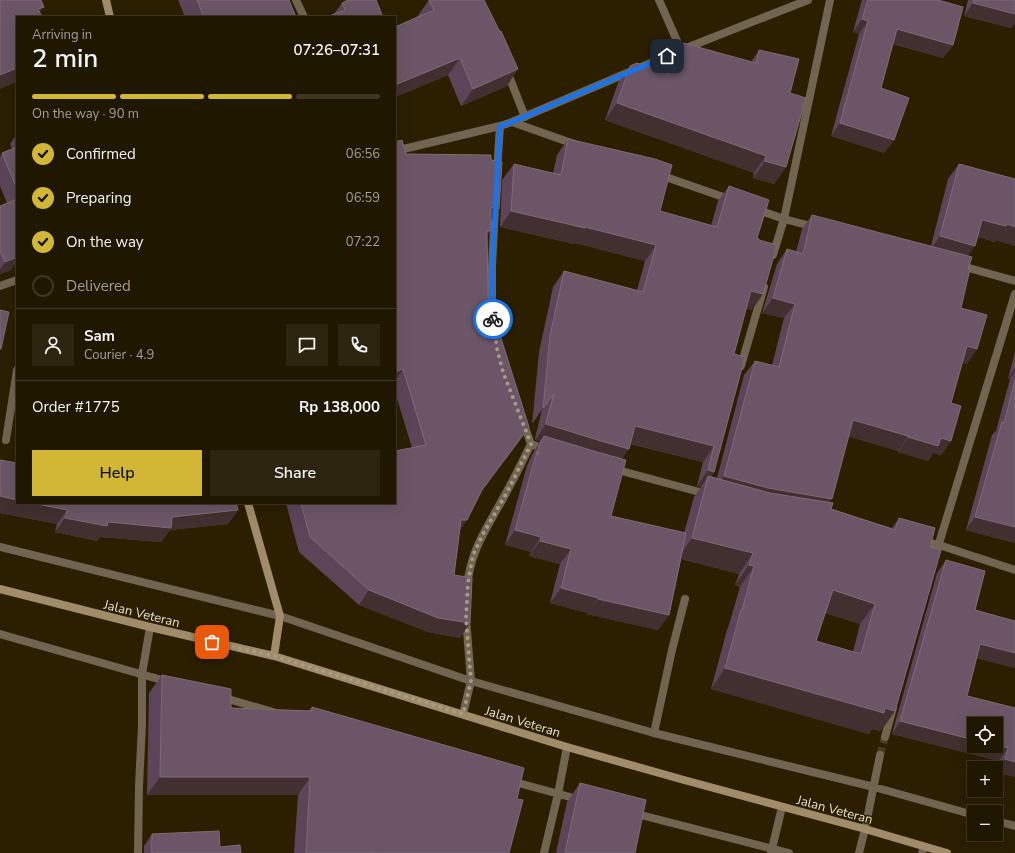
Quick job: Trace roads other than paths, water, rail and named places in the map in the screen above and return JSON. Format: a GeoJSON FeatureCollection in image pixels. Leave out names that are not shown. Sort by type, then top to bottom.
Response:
{"type":"FeatureCollection","features":[{"type":"Feature","properties":{"kind":"main road"},"geometry":{"type":"LineString","coordinates":[[106,0],[110,16]]}},
{"type":"Feature","properties":{"kind":"main road"},"geometry":{"type":"LineString","coordinates":[[248,504],[280,616],[274,656]]}},
{"type":"Feature","properties":{"kind":"main road","name":"Jalan Veteran"},"geometry":{"type":"LineString","coordinates":[[0,589],[150,627],[274,656],[567,747],[865,830],[923,850],[947,853]]}},
{"type":"Feature","properties":{"kind":"street"},"geometry":{"type":"LineString","coordinates":[[296,0],[304,16]]}},
{"type":"Feature","properties":{"kind":"street"},"geometry":{"type":"LineString","coordinates":[[659,0],[681,50]]}},
{"type":"Feature","properties":{"kind":"street"},"geometry":{"type":"LineString","coordinates":[[396,151],[512,122],[681,50],[808,0]]}},
{"type":"Feature","properties":{"kind":"street"},"geometry":{"type":"LineString","coordinates":[[771,263],[784,219],[830,0]]}},
{"type":"Feature","properties":{"kind":"street"},"geometry":{"type":"LineString","coordinates":[[505,66],[525,116]]}},
{"type":"Feature","properties":{"kind":"street"},"geometry":{"type":"LineString","coordinates":[[512,122],[586,148]]}},
{"type":"Feature","properties":{"kind":"street"},"geometry":{"type":"LineString","coordinates":[[497,181],[500,126]]}},
{"type":"Feature","properties":{"kind":"street"},"geometry":{"type":"LineString","coordinates":[[652,172],[784,219],[821,228]]}},
{"type":"Feature","properties":{"kind":"street"},"geometry":{"type":"LineString","coordinates":[[494,326],[492,311],[492,267],[496,196]]}},
{"type":"Feature","properties":{"kind":"street"},"geometry":{"type":"LineString","coordinates":[[948,262],[1015,281]]}},
{"type":"Feature","properties":{"kind":"street"},"geometry":{"type":"LineString","coordinates":[[738,377],[767,278]]}},
{"type":"Feature","properties":{"kind":"street"},"geometry":{"type":"LineString","coordinates":[[0,286],[16,280]]}},
{"type":"Feature","properties":{"kind":"street"},"geometry":{"type":"LineString","coordinates":[[934,560],[1015,294]]}},
{"type":"Feature","properties":{"kind":"street"},"geometry":{"type":"LineString","coordinates":[[6,440],[16,376]]}},
{"type":"Feature","properties":{"kind":"street"},"geometry":{"type":"LineString","coordinates":[[467,597],[473,555],[531,444],[520,414]]}},
{"type":"Feature","properties":{"kind":"street"},"geometry":{"type":"LineString","coordinates":[[531,444],[556,453]]}},
{"type":"Feature","properties":{"kind":"street"},"geometry":{"type":"LineString","coordinates":[[602,466],[710,492]]}},
{"type":"Feature","properties":{"kind":"street"},"geometry":{"type":"LineString","coordinates":[[916,540],[939,545],[1015,570]]}},
{"type":"Feature","properties":{"kind":"street"},"geometry":{"type":"LineString","coordinates":[[0,547],[280,616],[471,681],[654,733],[874,787],[967,813]]}},
{"type":"Feature","properties":{"kind":"street"},"geometry":{"type":"LineString","coordinates":[[654,733],[685,598]]}},
{"type":"Feature","properties":{"kind":"street"},"geometry":{"type":"LineString","coordinates":[[463,714],[471,681],[466,611]]}},
{"type":"Feature","properties":{"kind":"street"},"geometry":{"type":"LineString","coordinates":[[138,853],[142,674],[150,627]]}},
{"type":"Feature","properties":{"kind":"street"},"geometry":{"type":"LineString","coordinates":[[0,634],[180,685]]}},
{"type":"Feature","properties":{"kind":"street"},"geometry":{"type":"LineString","coordinates":[[210,694],[278,714]]}},
{"type":"Feature","properties":{"kind":"street"},"geometry":{"type":"LineString","coordinates":[[885,737],[896,699]]}},
{"type":"Feature","properties":{"kind":"street"},"geometry":{"type":"LineString","coordinates":[[544,853],[567,747]]}},
{"type":"Feature","properties":{"kind":"street"},"geometry":{"type":"LineString","coordinates":[[859,853],[880,755]]}},
{"type":"Feature","properties":{"kind":"street"},"geometry":{"type":"LineString","coordinates":[[505,779],[589,802]]}},
{"type":"Feature","properties":{"kind":"street"},"geometry":{"type":"LineString","coordinates":[[771,851],[782,807]]}},
{"type":"Feature","properties":{"kind":"street"},"geometry":{"type":"LineString","coordinates":[[627,812],[771,851],[789,853]]}},
{"type":"Feature","properties":{"kind":"street"},"geometry":{"type":"LineString","coordinates":[[1003,823],[1015,826]]}},
{"type":"Feature","properties":{"kind":"tunnel"},"geometry":{"type":"LineString","coordinates":[[880,755],[885,737]]}}]}
